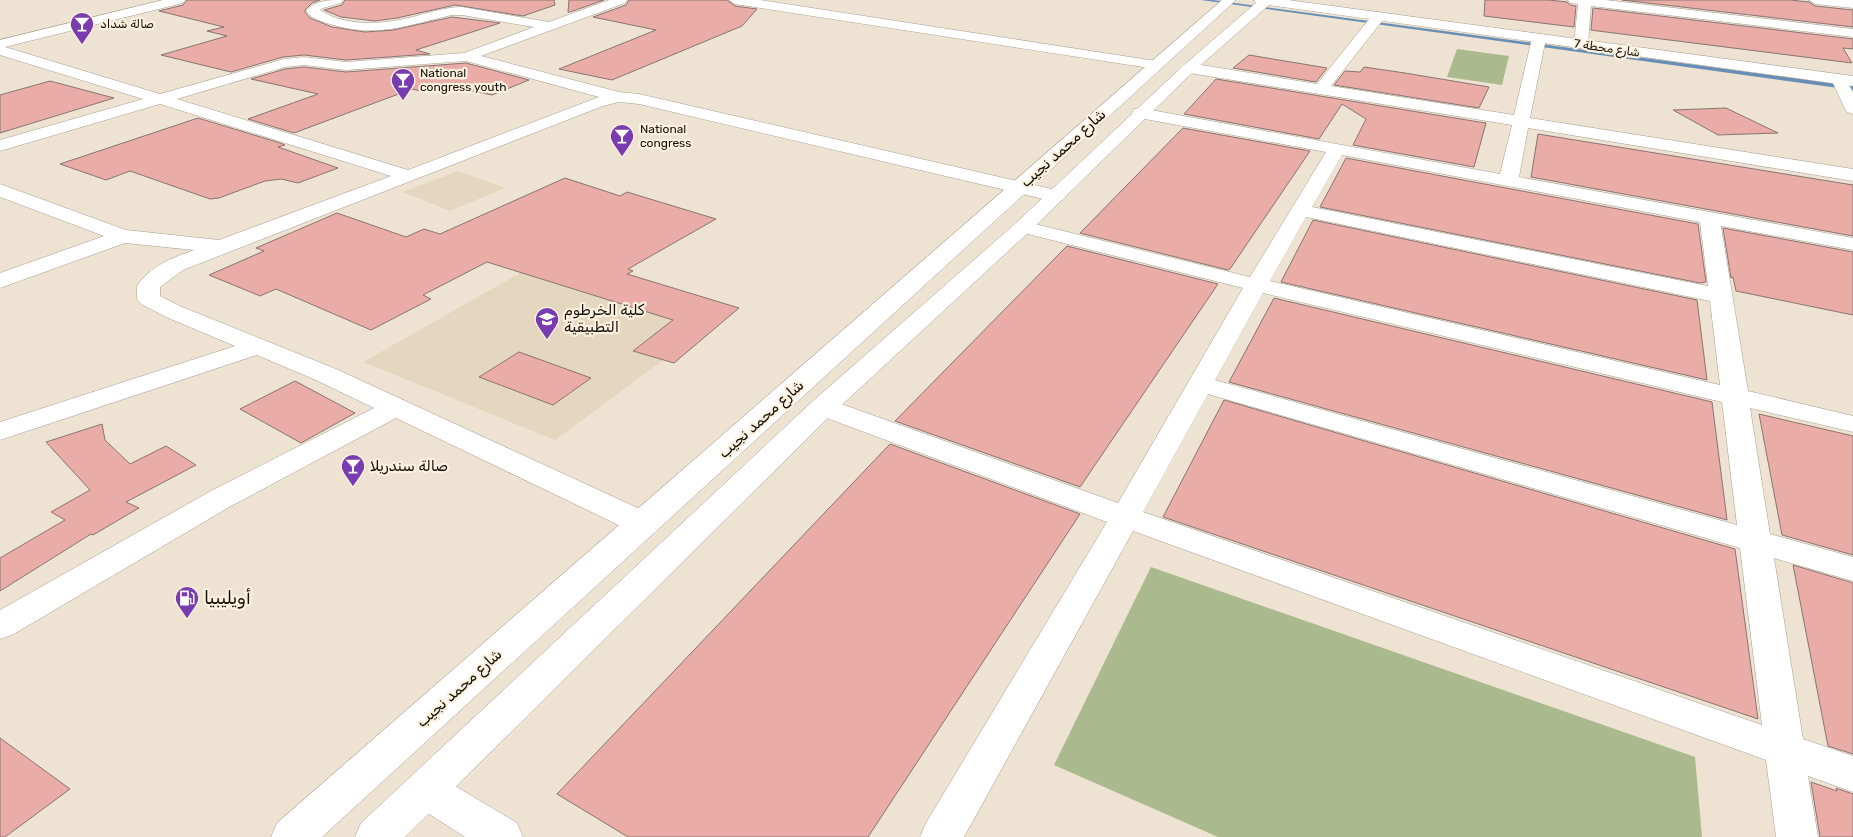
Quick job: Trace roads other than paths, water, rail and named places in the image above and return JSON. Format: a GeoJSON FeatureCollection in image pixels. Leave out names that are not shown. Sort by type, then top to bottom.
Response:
{"type":"FeatureCollection","features":[{"type":"Feature","properties":{"kind":"street"},"geometry":{"type":"LineString","coordinates":[[0,44],[179,0]]}},
{"type":"Feature","properties":{"kind":"street"},"geometry":{"type":"LineString","coordinates":[[337,0],[318,5],[312,11],[319,17],[338,22],[382,27],[462,11],[550,26]]}},
{"type":"Feature","properties":{"kind":"street"},"geometry":{"type":"LineString","coordinates":[[0,146],[277,64],[294,61],[346,66],[466,57],[621,0]]}},
{"type":"Feature","properties":{"kind":"street"},"geometry":{"type":"LineString","coordinates":[[735,0],[1156,65]]}},
{"type":"Feature","properties":{"kind":"street","name":"شارع محطة 7"},"geometry":{"type":"LineString","coordinates":[[1270,0],[1314,4],[1379,16],[1846,80]]}},
{"type":"Feature","properties":{"kind":"street","name":"شارع محطة 7"},"geometry":{"type":"LineString","coordinates":[[1270,0],[1314,4]]}},
{"type":"Feature","properties":{"kind":"street","name":"شارع محمد نجيب"},"geometry":{"type":"LineString","coordinates":[[292,837],[1156,65],[1222,11],[1270,0]]}},
{"type":"Feature","properties":{"kind":"street"},"geometry":{"type":"LineString","coordinates":[[1581,44],[1581,0],[1853,32]]}},
{"type":"Feature","properties":{"kind":"street"},"geometry":{"type":"LineString","coordinates":[[1815,0],[1853,4]]}},
{"type":"Feature","properties":{"kind":"street"},"geometry":{"type":"LineString","coordinates":[[812,12],[829,4]]}},
{"type":"Feature","properties":{"kind":"street"},"geometry":{"type":"LineString","coordinates":[[1222,11],[1269,12],[1314,4]]}},
{"type":"Feature","properties":{"kind":"street","name":"شارع محمد نجيب"},"geometry":{"type":"LineString","coordinates":[[376,837],[823,407],[1023,227],[1189,68],[1222,11]]}},
{"type":"Feature","properties":{"kind":"street"},"geometry":{"type":"LineString","coordinates":[[1321,89],[1379,16]]}},
{"type":"Feature","properties":{"kind":"street"},"geometry":{"type":"LineString","coordinates":[[1508,182],[1540,38]]}},
{"type":"Feature","properties":{"kind":"street"},"geometry":{"type":"LineString","coordinates":[[0,50],[409,176]]}},
{"type":"Feature","properties":{"kind":"street"},"geometry":{"type":"LineString","coordinates":[[466,57],[619,97],[648,102],[1056,196]]}},
{"type":"Feature","properties":{"kind":"street"},"geometry":{"type":"LineString","coordinates":[[1189,68],[1853,175]]}},
{"type":"Feature","properties":{"kind":"street"},"geometry":{"type":"LineString","coordinates":[[1846,80],[1853,109]]}},
{"type":"Feature","properties":{"kind":"street"},"geometry":{"type":"LineString","coordinates":[[619,97],[598,102],[176,265],[158,276],[148,286],[148,299],[174,312],[260,346],[396,407],[644,524]]}},
{"type":"Feature","properties":{"kind":"street"},"geometry":{"type":"LineString","coordinates":[[1140,113],[1853,244]]}},
{"type":"Feature","properties":{"kind":"street"},"geometry":{"type":"LineString","coordinates":[[941,837],[1256,285],[1336,150]]}},
{"type":"Feature","properties":{"kind":"street"},"geometry":{"type":"LineString","coordinates":[[0,190],[122,236],[222,246]]}},
{"type":"Feature","properties":{"kind":"street"},"geometry":{"type":"LineString","coordinates":[[1300,210],[1721,296]]}},
{"type":"Feature","properties":{"kind":"street"},"geometry":{"type":"LineString","coordinates":[[1710,219],[1797,837]]}},
{"type":"Feature","properties":{"kind":"street"},"geometry":{"type":"LineString","coordinates":[[1023,227],[1256,285],[1853,424]]}},
{"type":"Feature","properties":{"kind":"street"},"geometry":{"type":"LineString","coordinates":[[0,281],[122,236]]}},
{"type":"Feature","properties":{"kind":"street"},"geometry":{"type":"LineString","coordinates":[[0,431],[260,346]]}},
{"type":"Feature","properties":{"kind":"street"},"geometry":{"type":"LineString","coordinates":[[1201,384],[1853,569]]}},
{"type":"Feature","properties":{"kind":"street"},"geometry":{"type":"LineString","coordinates":[[0,626],[220,499],[396,407]]}},
{"type":"Feature","properties":{"kind":"street"},"geometry":{"type":"LineString","coordinates":[[823,407],[1125,517],[1853,774]]}},
{"type":"Feature","properties":{"kind":"street"},"geometry":{"type":"LineString","coordinates":[[426,790],[502,837]]}},
{"type":"Feature","properties":{"kind":"waterway"},"geometry":{"type":"LineString","coordinates":[[1203,0],[1853,88]]}},
{"type":"Feature","properties":{"kind":"place","name":"صالة شداد"},"geometry":{"type":"Point","coordinates":[82,45]}},
{"type":"Feature","properties":{"kind":"place","name":"National congress youth"},"geometry":{"type":"Point","coordinates":[403,101]}},
{"type":"Feature","properties":{"kind":"place","name":"National congress"},"geometry":{"type":"Point","coordinates":[622,157]}},
{"type":"Feature","properties":{"kind":"place","name":"كلية الخرطوم التطبيقية"},"geometry":{"type":"Point","coordinates":[547,340]}},
{"type":"Feature","properties":{"kind":"place","name":"صالة سندريلا"},"geometry":{"type":"Point","coordinates":[353,487]}},
{"type":"Feature","properties":{"kind":"place","name":"أويليبيا"},"geometry":{"type":"Point","coordinates":[187,619]}}]}
